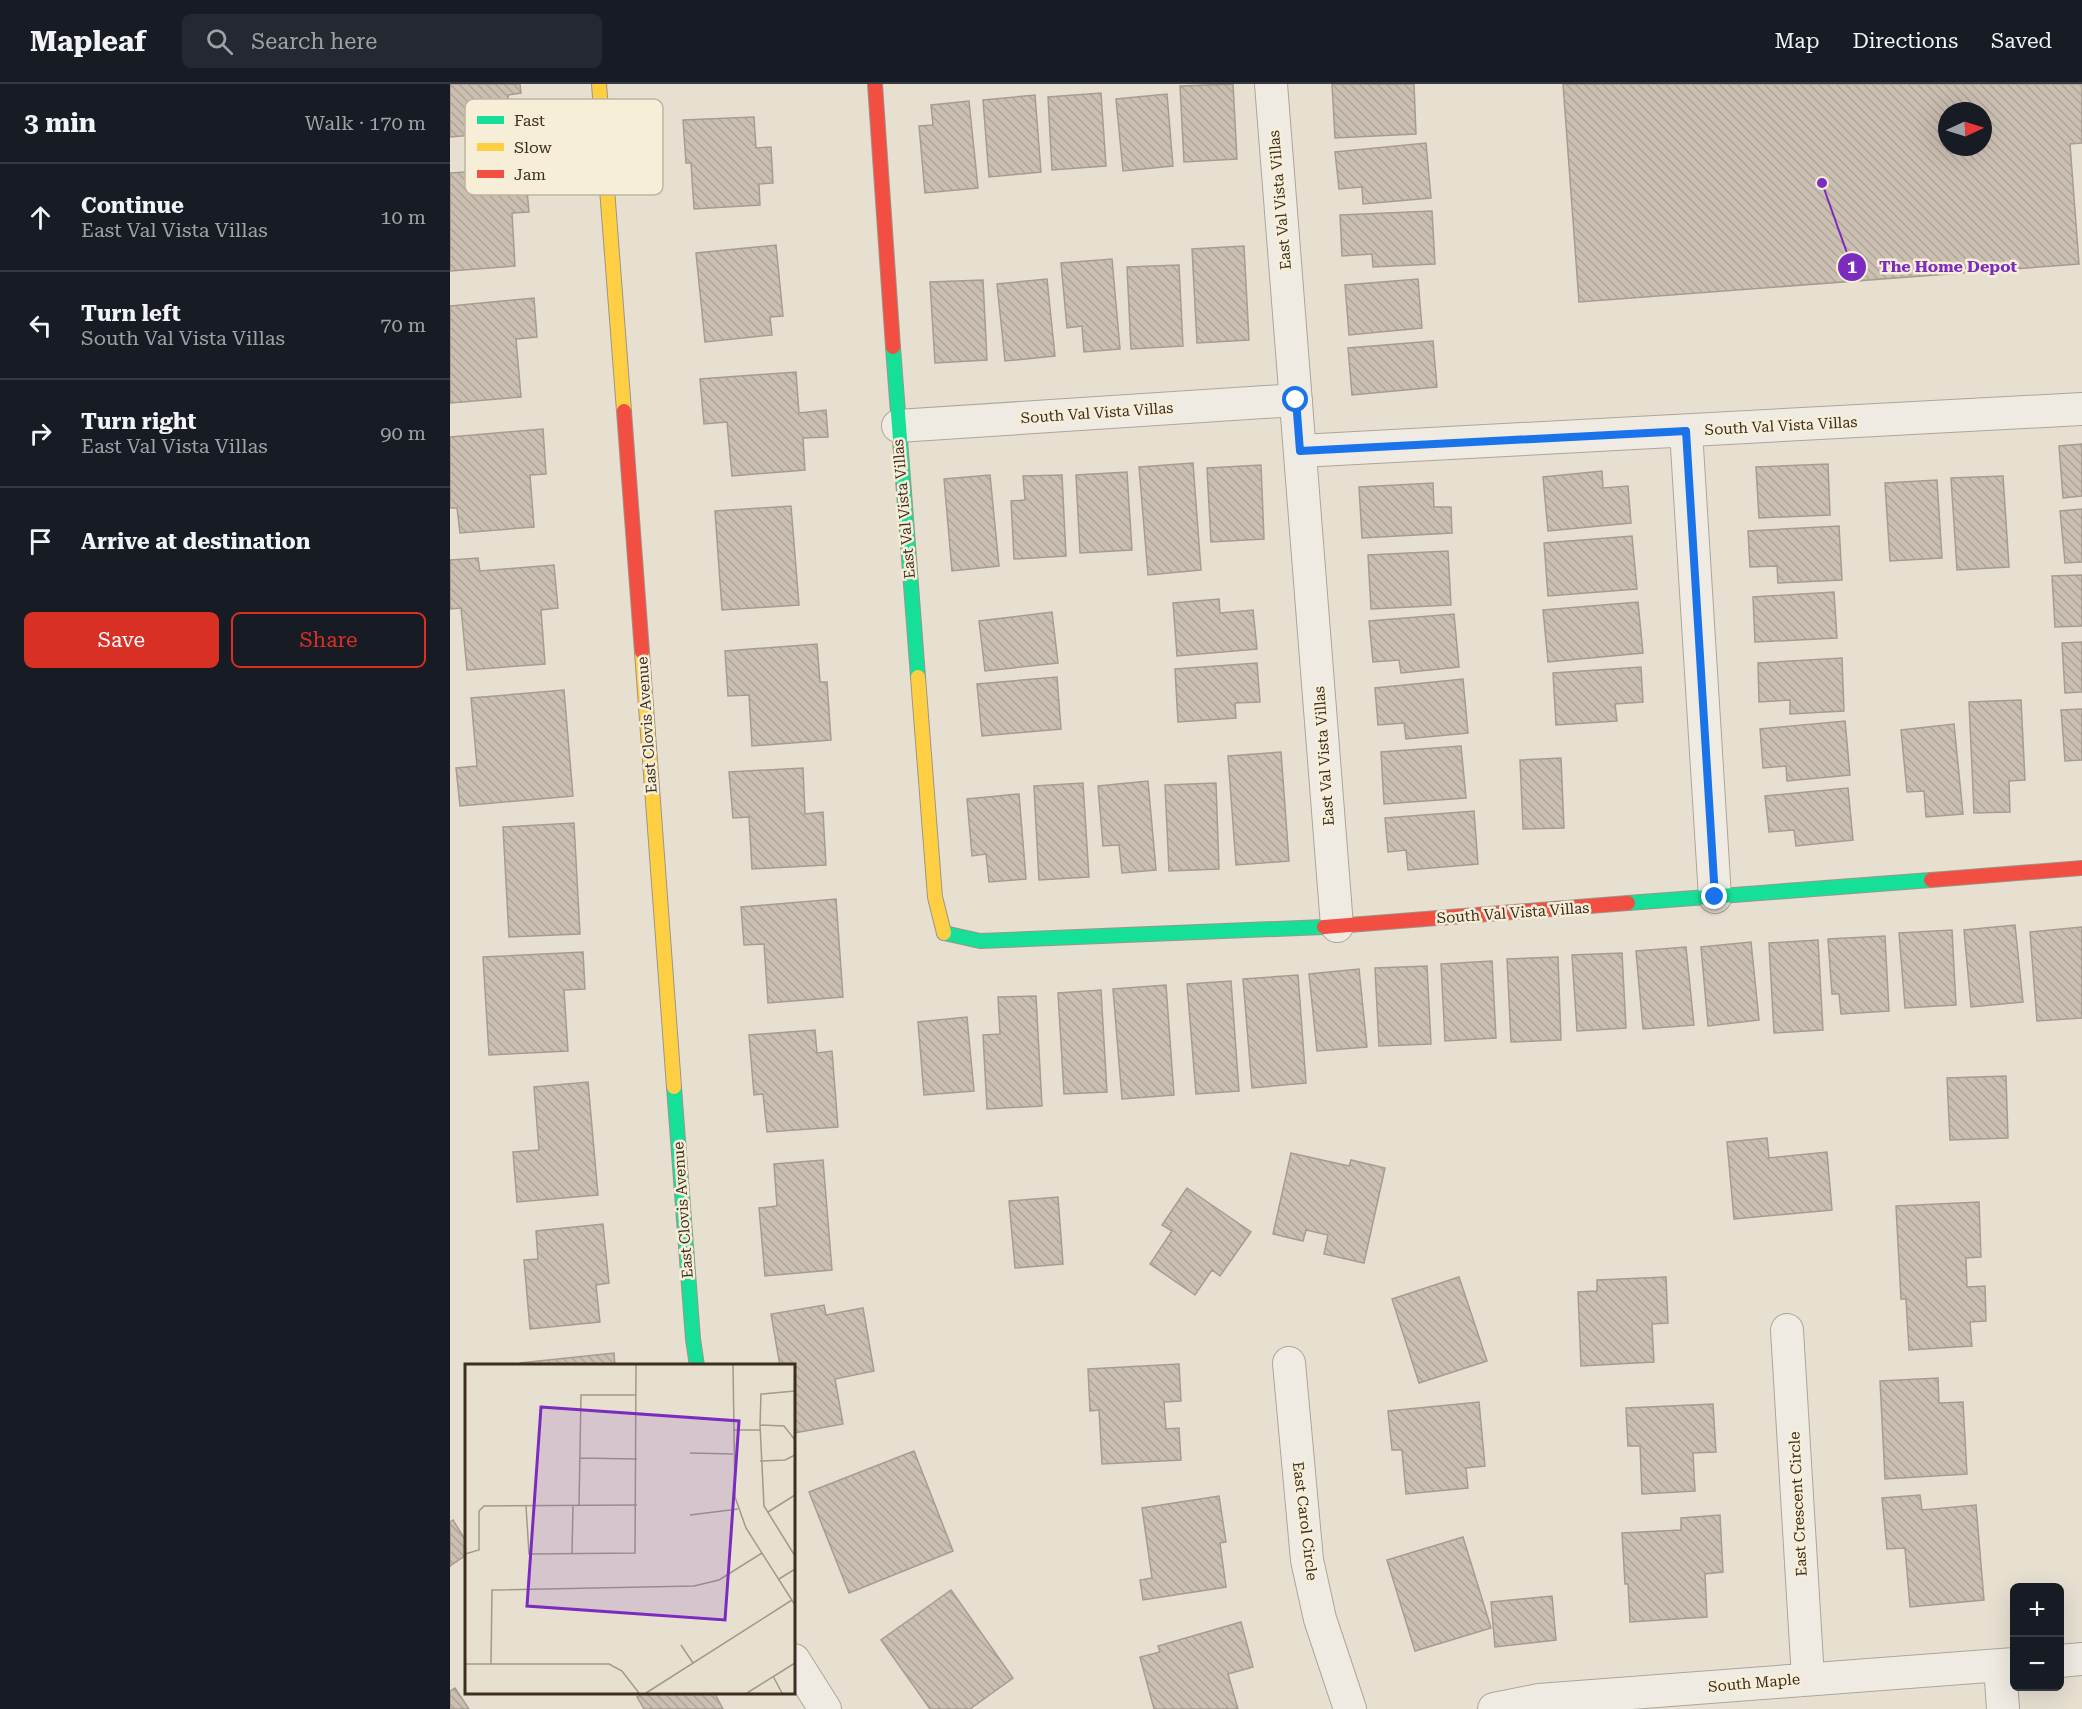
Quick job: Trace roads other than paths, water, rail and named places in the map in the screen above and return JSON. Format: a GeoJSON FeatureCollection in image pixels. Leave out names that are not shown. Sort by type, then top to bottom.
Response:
{"type":"FeatureCollection","features":[{"type":"Feature","properties":{"kind":"street","name":"East Clovis Avenue"},"geometry":{"type":"LineString","coordinates":[[599,84],[600,99]]}},
{"type":"Feature","properties":{"kind":"street","name":"East Val Vista Villas"},"geometry":{"type":"LineString","coordinates":[[875,84],[898,426],[935,897],[944,933]]}},
{"type":"Feature","properties":{"kind":"street","name":"East Val Vista Villas"},"geometry":{"type":"LineString","coordinates":[[1271,84],[1337,926]]}},
{"type":"Feature","properties":{"kind":"street","name":"East Clovis Avenue"},"geometry":{"type":"LineString","coordinates":[[607,195],[693,1339],[697,1364]]}},
{"type":"Feature","properties":{"kind":"street","name":"South Val Vista Villas"},"geometry":{"type":"LineString","coordinates":[[898,426],[1296,400]]}},
{"type":"Feature","properties":{"kind":"street","name":"South Val Vista Villas"},"geometry":{"type":"LineString","coordinates":[[1300,451],[2082,409]]}},
{"type":"Feature","properties":{"kind":"street"},"geometry":{"type":"LineString","coordinates":[[1686,431],[1715,897]]}},
{"type":"Feature","properties":{"kind":"street","name":"South Val Vista Villas"},"geometry":{"type":"LineString","coordinates":[[944,933],[980,941],[1337,926],[2082,868]]}},
{"type":"Feature","properties":{"kind":"street","name":"East Crescent Circle"},"geometry":{"type":"LineString","coordinates":[[1787,1330],[1808,1679]]}},
{"type":"Feature","properties":{"kind":"street","name":"East Carol Circle"},"geometry":{"type":"LineString","coordinates":[[1289,1363],[1307,1560],[1320,1619],[1350,1709]]}},
{"type":"Feature","properties":{"kind":"street"},"geometry":{"type":"LineString","coordinates":[[2064,1661],[2082,1659]]}},
{"type":"Feature","properties":{"kind":"street"},"geometry":{"type":"LineString","coordinates":[[795,1662],[825,1709]]}},
{"type":"Feature","properties":{"kind":"street"},"geometry":{"type":"LineString","coordinates":[[2003,1709],[2007,1665]]}},
{"type":"Feature","properties":{"kind":"street","name":"South Maple"},"geometry":{"type":"LineString","coordinates":[[1494,1709],[1539,1700],[2007,1665]]}},
{"type":"Feature","properties":{"kind":"place","name":"The Home Depot"},"geometry":{"type":"Point","coordinates":[1822,183]}}]}
